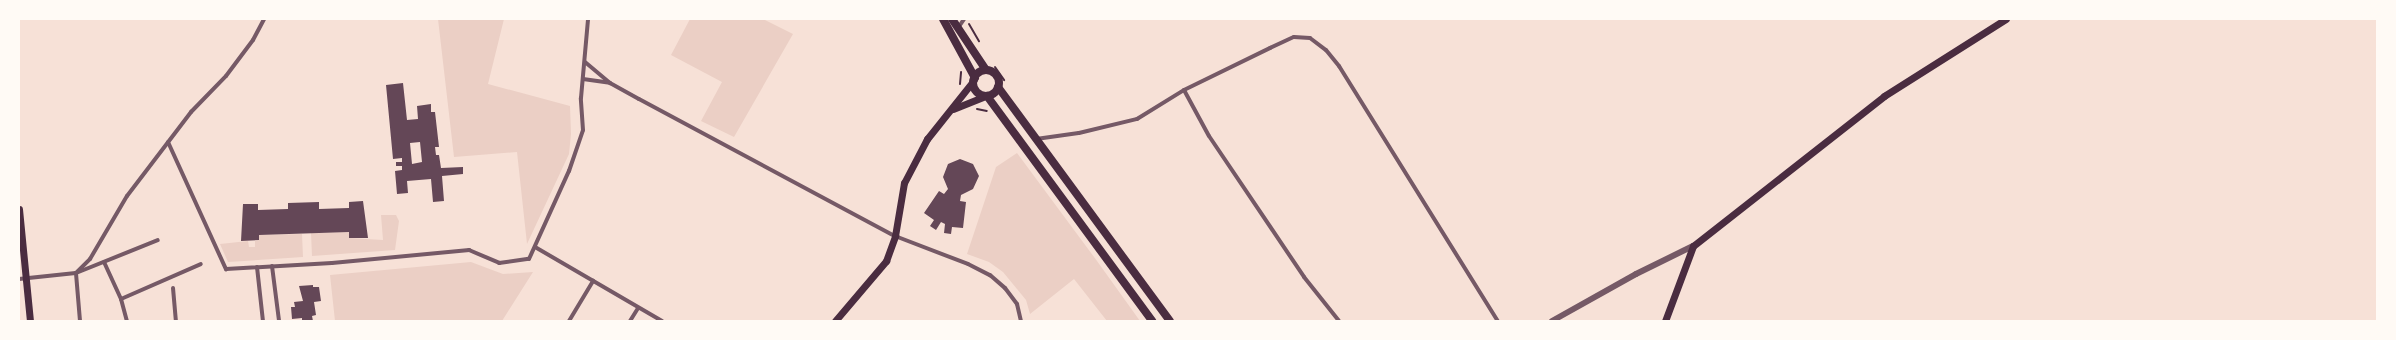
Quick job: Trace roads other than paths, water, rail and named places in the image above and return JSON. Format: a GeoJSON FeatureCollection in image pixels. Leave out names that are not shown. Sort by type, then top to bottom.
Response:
{"type":"FeatureCollection","features":[{"type":"Feature","properties":{"kind":"main road"},"geometry":{"type":"LineString","coordinates":[[943,19],[974,79],[975,89],[986,96],[1152,321]]}},
{"type":"Feature","properties":{"kind":"main road"},"geometry":{"type":"LineString","coordinates":[[952,19],[986,70],[997,76],[998,87],[1034,140],[1170,321]]}},
{"type":"Feature","properties":{"kind":"main road"},"geometry":{"type":"LineString","coordinates":[[1665,321],[1693,246],[1884,96],[2006,19]]}},
{"type":"Feature","properties":{"kind":"main road"},"geometry":{"type":"LineString","coordinates":[[835,321],[886,261],[895,236],[904,182],[927,139],[952,109],[979,72],[986,70]]}},
{"type":"Feature","properties":{"kind":"main road"},"geometry":{"type":"LineString","coordinates":[[952,109],[994,93],[998,87]]}},
{"type":"Feature","properties":{"kind":"main road"},"geometry":{"type":"LineString","coordinates":[[19,209],[23,279],[30,321]]}},
{"type":"Feature","properties":{"kind":"street"},"geometry":{"type":"LineString","coordinates":[[80,321],[76,273],[98,247],[127,196],[168,142],[226,76],[253,40],[264,19]]}},
{"type":"Feature","properties":{"kind":"street"},"geometry":{"type":"LineString","coordinates":[[168,142],[226,269],[469,250],[499,262],[529,259],[570,171],[583,130],[583,79],[588,19]]}},
{"type":"Feature","properties":{"kind":"street"},"geometry":{"type":"LineString","coordinates":[[958,28],[964,19]]}},
{"type":"Feature","properties":{"kind":"street"},"geometry":{"type":"LineString","coordinates":[[1034,140],[1079,133],[1137,119],[1184,90],[1294,37],[1310,38],[1326,50],[1339,66],[1498,321]]}},
{"type":"Feature","properties":{"kind":"street"},"geometry":{"type":"LineString","coordinates":[[585,62],[610,83],[895,236],[968,264],[990,275],[1005,288],[1017,304],[1021,321]]}},
{"type":"Feature","properties":{"kind":"street"},"geometry":{"type":"LineString","coordinates":[[583,79],[610,83]]}},
{"type":"Feature","properties":{"kind":"street"},"geometry":{"type":"LineString","coordinates":[[1184,90],[1209,136],[1304,277],[1339,321]]}},
{"type":"Feature","properties":{"kind":"street"},"geometry":{"type":"LineString","coordinates":[[23,279],[76,273],[158,240]]}},
{"type":"Feature","properties":{"kind":"street"},"geometry":{"type":"LineString","coordinates":[[1552,321],[1636,274],[1693,246]]}},
{"type":"Feature","properties":{"kind":"street"},"geometry":{"type":"LineString","coordinates":[[535,247],[662,321]]}},
{"type":"Feature","properties":{"kind":"street"},"geometry":{"type":"LineString","coordinates":[[104,262],[121,299],[127,321]]}},
{"type":"Feature","properties":{"kind":"street"},"geometry":{"type":"LineString","coordinates":[[121,299],[201,264]]}},
{"type":"Feature","properties":{"kind":"street"},"geometry":{"type":"LineString","coordinates":[[272,266],[278,321]]}},
{"type":"Feature","properties":{"kind":"street"},"geometry":{"type":"LineString","coordinates":[[257,267],[263,321]]}},
{"type":"Feature","properties":{"kind":"street"},"geometry":{"type":"LineString","coordinates":[[569,321],[593,282]]}},
{"type":"Feature","properties":{"kind":"street"},"geometry":{"type":"LineString","coordinates":[[173,288],[176,321]]}},
{"type":"Feature","properties":{"kind":"street"},"geometry":{"type":"LineString","coordinates":[[630,321],[638,308]]}}]}
